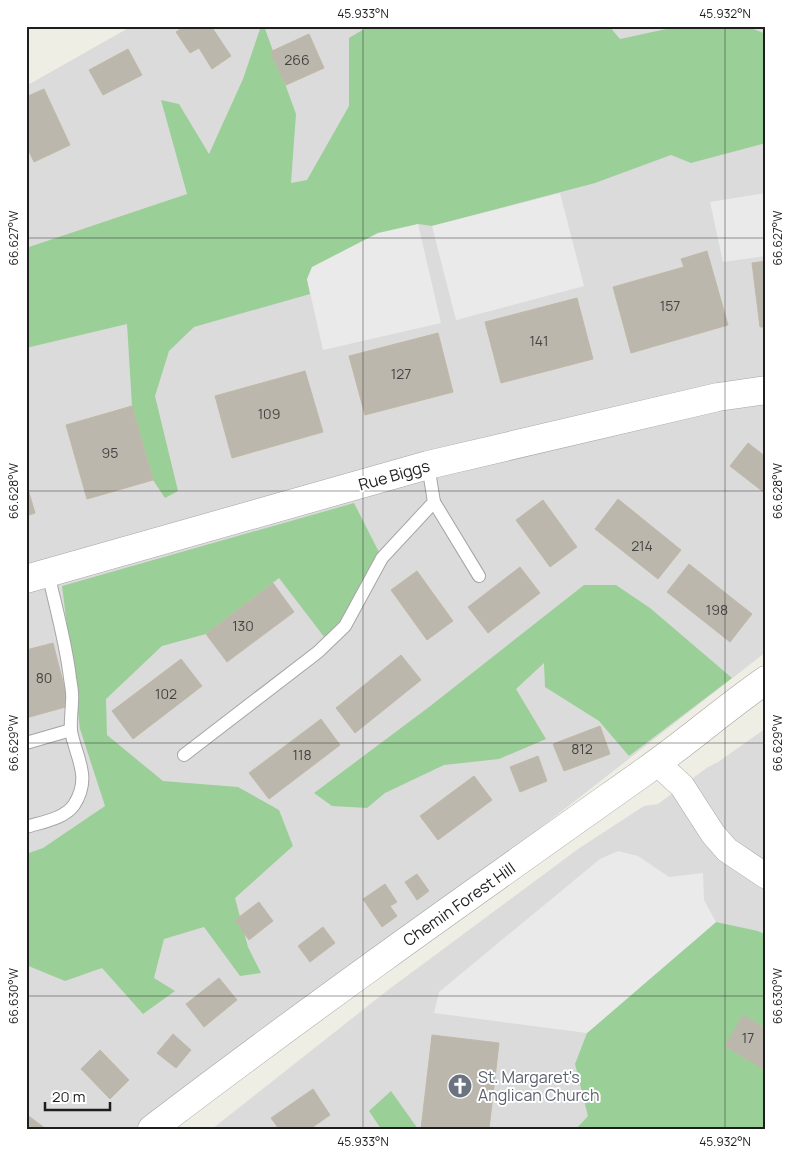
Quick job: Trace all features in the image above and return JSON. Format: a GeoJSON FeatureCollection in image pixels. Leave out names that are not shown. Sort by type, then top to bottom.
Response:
{"type":"FeatureCollection","features":[{"type":"Feature","properties":{"kind":"street","name":"Rue Biggs"},"geometry":{"type":"LineString","coordinates":[[37,576],[428,465],[718,397],[766,390]]}},
{"type":"Feature","properties":{"kind":"street","name":"Chemin Forest Hill"},"geometry":{"type":"LineString","coordinates":[[152,1129],[367,969],[657,763],[734,702],[766,680]]}},
{"type":"Feature","properties":{"kind":"street"},"geometry":{"type":"LineString","coordinates":[[657,763],[682,786],[713,834],[727,850],[766,876]]}},
{"type":"Feature","properties":{"kind":"lane"},"geometry":{"type":"LineString","coordinates":[[428,465],[434,502],[479,576]]}},
{"type":"Feature","properties":{"kind":"lane"},"geometry":{"type":"LineString","coordinates":[[184,755],[318,652],[345,626],[382,558],[434,502]]}},
{"type":"Feature","properties":{"kind":"lane"},"geometry":{"type":"LineString","coordinates":[[26,827],[53,819],[65,813],[73,805],[77,797],[82,779],[82,764],[71,730],[73,698],[69,666],[37,576]]}},
{"type":"Feature","properties":{"kind":"lane"},"geometry":{"type":"LineString","coordinates":[[26,743],[71,730]]}},
{"type":"Feature","properties":{"kind":"shaded area"},"geometry":{"type":"Polygon","coordinates":[[[132,26],[766,26],[766,652],[154,1129],[26,1129],[26,86],[132,26]]]}},
{"type":"Feature","properties":{"kind":"shaded area"},"geometry":{"type":"Polygon","coordinates":[[[560,193],[584,286],[456,320],[432,226],[560,193]]]}},
{"type":"Feature","properties":{"kind":"shaded area"},"geometry":{"type":"Polygon","coordinates":[[[766,193],[766,256],[723,262],[710,202],[766,193]]]}},
{"type":"Feature","properties":{"kind":"shaded area"},"geometry":{"type":"Polygon","coordinates":[[[418,224],[441,323],[323,350],[307,279],[312,267],[378,233],[418,224]]]}},
{"type":"Feature","properties":{"kind":"shaded area"},"geometry":{"type":"Polygon","coordinates":[[[766,728],[766,1129],[212,1129],[388,990],[578,849],[644,806],[658,804],[766,728]]]}},
{"type":"Feature","properties":{"kind":"shaded area"},"geometry":{"type":"Polygon","coordinates":[[[618,851],[638,856],[669,877],[703,873],[704,900],[716,922],[587,1033],[434,1013],[439,992],[600,859],[618,851]]]}},
{"type":"Feature","properties":{"kind":"green space"},"geometry":{"type":"Polygon","coordinates":[[[261,26],[264,26],[296,114],[291,183],[307,180],[349,106],[349,38],[369,26],[609,26],[620,39],[680,26],[746,26],[766,34],[766,143],[691,163],[671,155],[595,183],[432,226],[418,224],[307,279],[310,294],[194,327],[169,351],[155,396],[178,491],[165,498],[153,480],[132,406],[127,324],[26,348],[26,248],[187,194],[161,100],[179,104],[209,154],[243,79],[261,26]]]}},
{"type":"Feature","properties":{"kind":"green space"},"geometry":{"type":"Polygon","coordinates":[[[354,503],[382,558],[328,642],[279,578],[206,634],[162,646],[106,699],[107,735],[163,781],[238,787],[279,810],[293,846],[235,898],[248,947],[261,973],[240,976],[204,927],[164,939],[154,978],[175,991],[143,1014],[102,968],[65,981],[26,965],[26,854],[43,848],[105,806],[80,729],[62,586],[354,503]]]}},
{"type":"Feature","properties":{"kind":"green space"},"geometry":{"type":"Polygon","coordinates":[[[584,585],[616,585],[650,608],[732,678],[629,756],[599,721],[545,687],[544,663],[516,689],[546,739],[499,759],[444,765],[385,793],[367,808],[332,806],[314,793],[429,707],[584,585]]]}},
{"type":"Feature","properties":{"kind":"green space"},"geometry":{"type":"Polygon","coordinates":[[[716,922],[758,931],[766,935],[766,1129],[576,1129],[588,1116],[575,1064],[587,1033],[716,922]]]}},
{"type":"Feature","properties":{"kind":"green space"},"geometry":{"type":"Polygon","coordinates":[[[391,1091],[418,1129],[381,1129],[369,1111],[391,1091]]]}},
{"type":"Feature","properties":{"kind":"building"},"geometry":{"type":"Polygon","coordinates":[[[185,26],[211,26],[231,56],[212,69],[199,48],[190,53],[176,32],[185,26]]]}},
{"type":"Feature","properties":{"kind":"building"},"geometry":{"type":"Polygon","coordinates":[[[309,34],[324,68],[286,85],[270,52],[309,34]]]}},
{"type":"Feature","properties":{"kind":"building"},"geometry":{"type":"Polygon","coordinates":[[[128,49],[142,75],[103,95],[89,70],[128,49]]]}},
{"type":"Feature","properties":{"kind":"building"},"geometry":{"type":"Polygon","coordinates":[[[44,89],[70,145],[34,162],[26,145],[26,97],[44,89]]]}},
{"type":"Feature","properties":{"kind":"building"},"geometry":{"type":"Polygon","coordinates":[[[707,251],[728,325],[631,353],[613,287],[684,267],[681,259],[707,251]]]}},
{"type":"Feature","properties":{"kind":"building"},"geometry":{"type":"Polygon","coordinates":[[[766,261],[766,327],[760,327],[752,263],[766,261]]]}},
{"type":"Feature","properties":{"kind":"building"},"geometry":{"type":"Polygon","coordinates":[[[577,298],[593,359],[501,383],[485,322],[577,298]]]}},
{"type":"Feature","properties":{"kind":"building"},"geometry":{"type":"Polygon","coordinates":[[[438,333],[453,392],[365,415],[349,356],[438,333]]]}},
{"type":"Feature","properties":{"kind":"building"},"geometry":{"type":"Polygon","coordinates":[[[305,371],[323,432],[232,458],[215,396],[305,371]]]}},
{"type":"Feature","properties":{"kind":"building"},"geometry":{"type":"Polygon","coordinates":[[[132,406],[153,480],[87,499],[66,425],[132,406]]]}},
{"type":"Feature","properties":{"kind":"building"},"geometry":{"type":"Polygon","coordinates":[[[748,443],[766,457],[766,494],[730,466],[748,443]]]}},
{"type":"Feature","properties":{"kind":"building"},"geometry":{"type":"Polygon","coordinates":[[[26,482],[35,513],[26,516],[26,482]]]}},
{"type":"Feature","properties":{"kind":"building"},"geometry":{"type":"Polygon","coordinates":[[[618,499],[681,550],[658,579],[595,529],[618,499]]]}},
{"type":"Feature","properties":{"kind":"building"},"geometry":{"type":"Polygon","coordinates":[[[543,500],[577,547],[550,567],[516,520],[543,500]]]}},
{"type":"Feature","properties":{"kind":"building"},"geometry":{"type":"Polygon","coordinates":[[[689,564],[752,614],[730,642],[667,592],[689,564]]]}},
{"type":"Feature","properties":{"kind":"building"},"geometry":{"type":"Polygon","coordinates":[[[520,567],[540,593],[488,633],[468,607],[520,567]]]}},
{"type":"Feature","properties":{"kind":"building"},"geometry":{"type":"Polygon","coordinates":[[[417,571],[453,621],[427,640],[391,590],[417,571]]]}},
{"type":"Feature","properties":{"kind":"building"},"geometry":{"type":"Polygon","coordinates":[[[273,583],[294,612],[227,662],[206,634],[273,583]]]}},
{"type":"Feature","properties":{"kind":"building"},"geometry":{"type":"Polygon","coordinates":[[[53,643],[69,706],[26,718],[26,650],[53,643]]]}},
{"type":"Feature","properties":{"kind":"building"},"geometry":{"type":"Polygon","coordinates":[[[401,655],[421,680],[355,733],[336,708],[401,655]]]}},
{"type":"Feature","properties":{"kind":"building"},"geometry":{"type":"Polygon","coordinates":[[[181,659],[202,686],[133,739],[112,711],[181,659]]]}},
{"type":"Feature","properties":{"kind":"building"},"geometry":{"type":"Polygon","coordinates":[[[321,719],[340,745],[269,799],[249,773],[321,719]]]}},
{"type":"Feature","properties":{"kind":"building"},"geometry":{"type":"Polygon","coordinates":[[[600,726],[610,754],[564,771],[553,744],[600,726]]]}},
{"type":"Feature","properties":{"kind":"building"},"geometry":{"type":"Polygon","coordinates":[[[538,756],[547,781],[520,792],[510,767],[538,756]]]}},
{"type":"Feature","properties":{"kind":"building"},"geometry":{"type":"Polygon","coordinates":[[[474,776],[492,800],[438,840],[420,816],[474,776]]]}},
{"type":"Feature","properties":{"kind":"building"},"geometry":{"type":"Polygon","coordinates":[[[417,874],[429,891],[417,900],[405,882],[417,874]]]}},
{"type":"Feature","properties":{"kind":"building"},"geometry":{"type":"Polygon","coordinates":[[[385,884],[397,902],[390,906],[397,916],[382,927],[363,899],[385,884]]]}},
{"type":"Feature","properties":{"kind":"building"},"geometry":{"type":"Polygon","coordinates":[[[259,902],[273,921],[249,940],[235,920],[259,902]]]}},
{"type":"Feature","properties":{"kind":"building"},"geometry":{"type":"Polygon","coordinates":[[[323,927],[335,943],[310,962],[298,946],[323,927]]]}},
{"type":"Feature","properties":{"kind":"building"},"geometry":{"type":"Polygon","coordinates":[[[219,978],[237,1000],[204,1027],[186,1004],[219,978]]]}},
{"type":"Feature","properties":{"kind":"building"},"geometry":{"type":"Polygon","coordinates":[[[743,1015],[766,1029],[766,1071],[725,1046],[743,1015]]]}},
{"type":"Feature","properties":{"kind":"building"},"geometry":{"type":"Polygon","coordinates":[[[173,1034],[191,1050],[176,1068],[157,1053],[173,1034]]]}},
{"type":"Feature","properties":{"kind":"building","name":"St. Margaret's Anglican Church"},"geometry":{"type":"Polygon","coordinates":[[[432,1035],[499,1043],[489,1129],[421,1129],[432,1035]]]}},
{"type":"Feature","properties":{"kind":"building"},"geometry":{"type":"Polygon","coordinates":[[[100,1050],[129,1080],[110,1099],[81,1069],[100,1050]]]}},
{"type":"Feature","properties":{"kind":"building"},"geometry":{"type":"Polygon","coordinates":[[[313,1089],[330,1115],[310,1129],[279,1129],[271,1118],[313,1089]]]}},
{"type":"Feature","properties":{"kind":"building"},"geometry":{"type":"Polygon","coordinates":[[[26,1114],[46,1129],[26,1129],[26,1114]]]}},
{"type":"Feature","properties":{"kind":"place","name":"St. Margaret's Anglican Church"},"geometry":{"type":"Point","coordinates":[460,1086]}}]}
